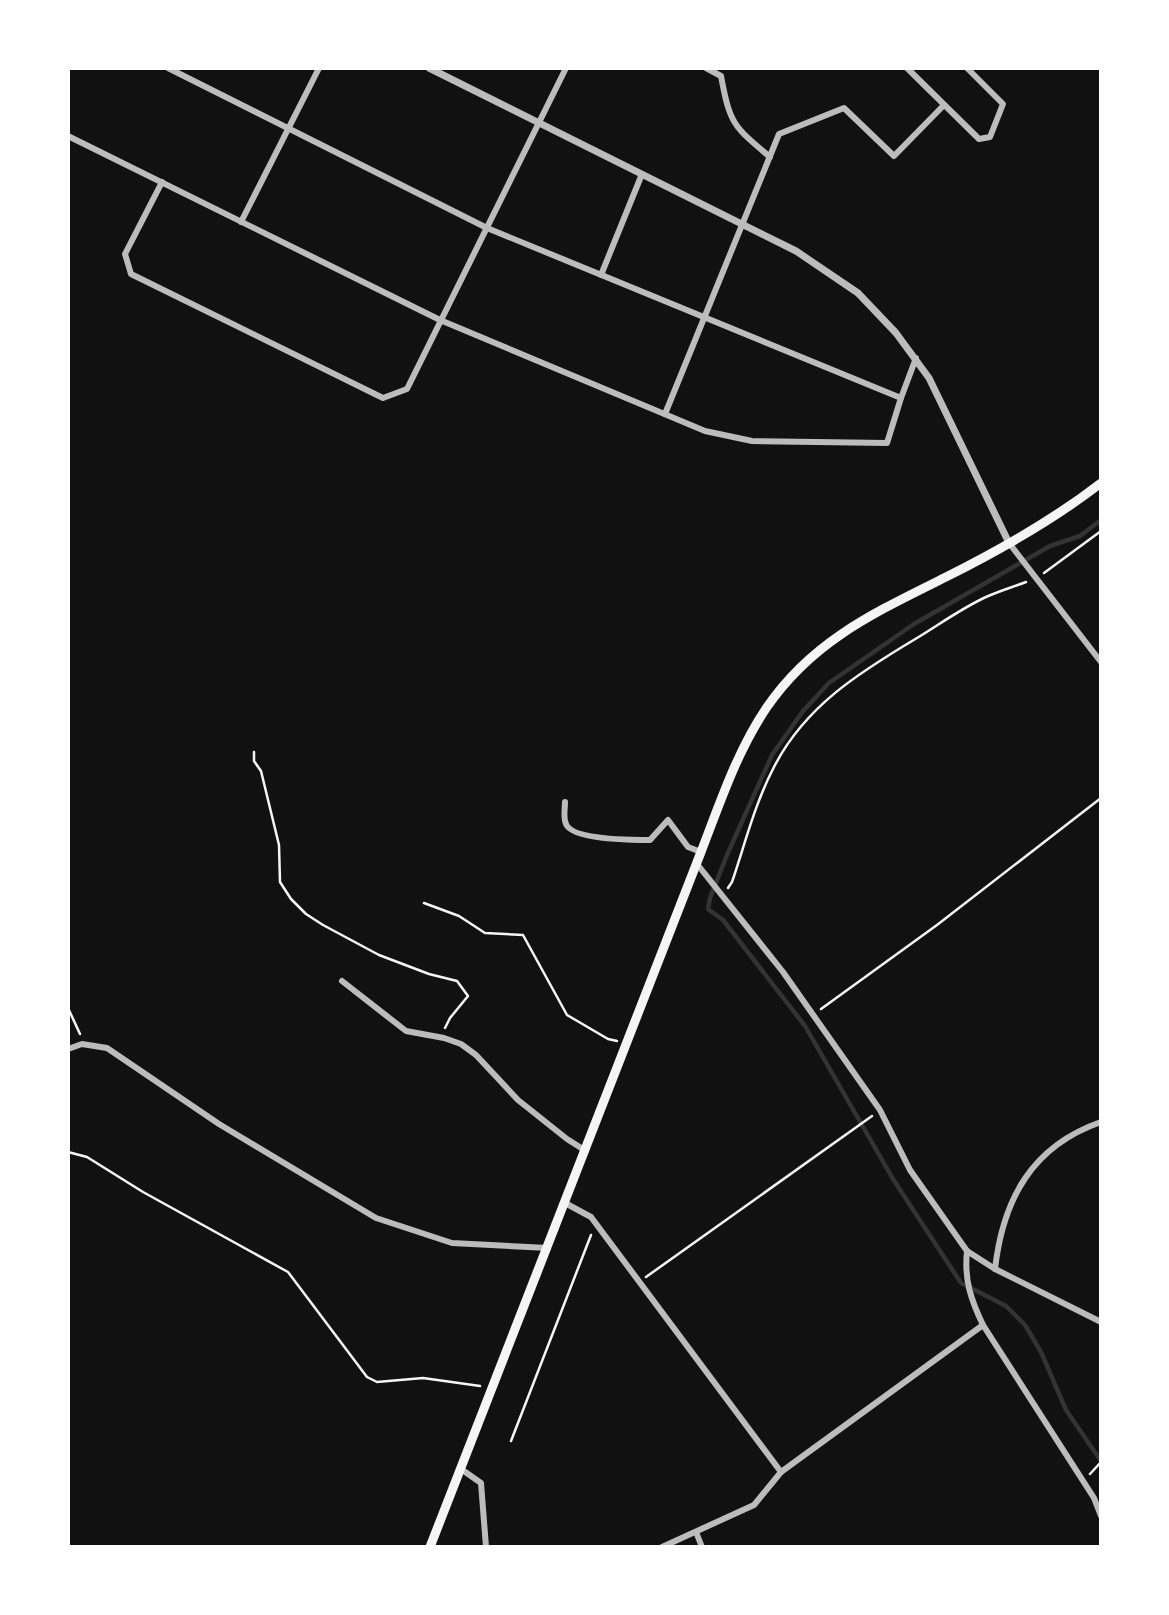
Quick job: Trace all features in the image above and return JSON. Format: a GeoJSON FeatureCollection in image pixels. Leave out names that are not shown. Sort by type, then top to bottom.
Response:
{"type":"FeatureCollection","features":[{"type":"Feature","properties":{"kind":"main road"},"geometry":{"type":"LineString","coordinates":[[430,1547],[741,751],[767,707],[796,671],[819,649],[846,630],[894,601],[947,577],[1009,543],[1101,483]]}},
{"type":"Feature","properties":{"kind":"street"},"geometry":{"type":"LineString","coordinates":[[167,68],[487,228],[901,398]]}},
{"type":"Feature","properties":{"kind":"street"},"geometry":{"type":"LineString","coordinates":[[241,222],[319,68]]}},
{"type":"Feature","properties":{"kind":"street"},"geometry":{"type":"LineString","coordinates":[[429,68],[796,251],[858,293],[897,333],[916,358],[929,378],[1009,543],[1101,662]]}},
{"type":"Feature","properties":{"kind":"street"},"geometry":{"type":"LineString","coordinates":[[162,182],[125,254],[131,274],[383,398],[407,389],[566,68]]}},
{"type":"Feature","properties":{"kind":"street"},"geometry":{"type":"LineString","coordinates":[[706,68],[721,76],[728,113],[740,131],[770,157]]}},
{"type":"Feature","properties":{"kind":"street"},"geometry":{"type":"LineString","coordinates":[[907,68],[979,139],[990,137],[1003,104],[967,68]]}},
{"type":"Feature","properties":{"kind":"street"},"geometry":{"type":"LineString","coordinates":[[665,414],[779,134],[844,108],[894,156],[944,105]]}},
{"type":"Feature","properties":{"kind":"street"},"geometry":{"type":"LineString","coordinates":[[68,136],[440,320],[705,431],[752,440],[887,443],[916,358]]}},
{"type":"Feature","properties":{"kind":"street"},"geometry":{"type":"LineString","coordinates":[[601,275],[642,174]]}},
{"type":"Feature","properties":{"kind":"street"},"geometry":{"type":"LineString","coordinates":[[565,802],[565,824],[572,832],[585,836],[650,840],[668,820],[688,847],[701,852]]}},
{"type":"Feature","properties":{"kind":"street"},"geometry":{"type":"LineString","coordinates":[[697,864],[783,972],[880,1110],[911,1170],[967,1251],[995,1269],[1101,1322]]}},
{"type":"Feature","properties":{"kind":"street"},"geometry":{"type":"LineString","coordinates":[[342,981],[406,1031],[461,1044],[476,1055],[518,1100],[567,1139],[586,1150]]}},
{"type":"Feature","properties":{"kind":"street"},"geometry":{"type":"LineString","coordinates":[[68,1049],[82,1044],[107,1048],[219,1124],[376,1218],[452,1243],[548,1248]]}},
{"type":"Feature","properties":{"kind":"street"},"geometry":{"type":"LineString","coordinates":[[995,1269],[996,1254],[1012,1201],[1029,1170],[1048,1150],[1066,1137],[1101,1122]]}},
{"type":"Feature","properties":{"kind":"street"},"geometry":{"type":"LineString","coordinates":[[565,1203],[591,1217],[780,1472]]}},
{"type":"Feature","properties":{"kind":"street"},"geometry":{"type":"LineString","coordinates":[[967,1251],[965,1269],[969,1295],[983,1325],[1084,1482],[1101,1516]]}},
{"type":"Feature","properties":{"kind":"street"},"geometry":{"type":"LineString","coordinates":[[662,1547],[754,1505],[780,1472],[816,1448],[925,1364],[983,1325]]}},
{"type":"Feature","properties":{"kind":"street"},"geometry":{"type":"LineString","coordinates":[[461,1469],[481,1483],[486,1547]]}},
{"type":"Feature","properties":{"kind":"street"},"geometry":{"type":"LineString","coordinates":[[696,1532],[702,1547]]}},
{"type":"Feature","properties":{"kind":"path"},"geometry":{"type":"LineString","coordinates":[[722,894],[732,882],[774,766],[793,736],[817,707],[866,668],[986,597],[1037,579],[1101,531]]}},
{"type":"Feature","properties":{"kind":"path"},"geometry":{"type":"LineString","coordinates":[[254,752],[254,761],[261,771],[279,845],[279,882],[306,914],[323,925],[379,955],[429,974],[457,981],[468,996],[450,1018],[444,1029],[444,1038]]}},
{"type":"Feature","properties":{"kind":"path"},"geometry":{"type":"LineString","coordinates":[[813,1015],[937,925],[1101,798]]}},
{"type":"Feature","properties":{"kind":"path"},"geometry":{"type":"LineString","coordinates":[[424,903],[459,916],[485,933],[523,935],[567,1015],[608,1039],[628,1043]]}},
{"type":"Feature","properties":{"kind":"path"},"geometry":{"type":"LineString","coordinates":[[68,1008],[82,1044]]}},
{"type":"Feature","properties":{"kind":"path"},"geometry":{"type":"LineString","coordinates":[[639,1282],[880,1110]]}},
{"type":"Feature","properties":{"kind":"path"},"geometry":{"type":"LineString","coordinates":[[68,1152],[87,1157],[143,1192],[288,1272],[367,1377],[376,1382],[423,1378],[492,1389]]}},
{"type":"Feature","properties":{"kind":"path"},"geometry":{"type":"LineString","coordinates":[[511,1441],[589,1236],[598,1227]]}},
{"type":"Feature","properties":{"kind":"path"},"geometry":{"type":"LineString","coordinates":[[1084,1482],[1101,1462]]}},
{"type":"Feature","properties":{"kind":"waterway"},"geometry":{"type":"LineString","coordinates":[[1101,520],[1080,536],[1050,546],[914,624],[829,683],[803,711],[772,755],[727,855],[708,909],[723,920],[805,1026],[893,1179],[961,1283],[1006,1306],[1025,1325],[1041,1352],[1066,1410],[1101,1461]]}}]}
